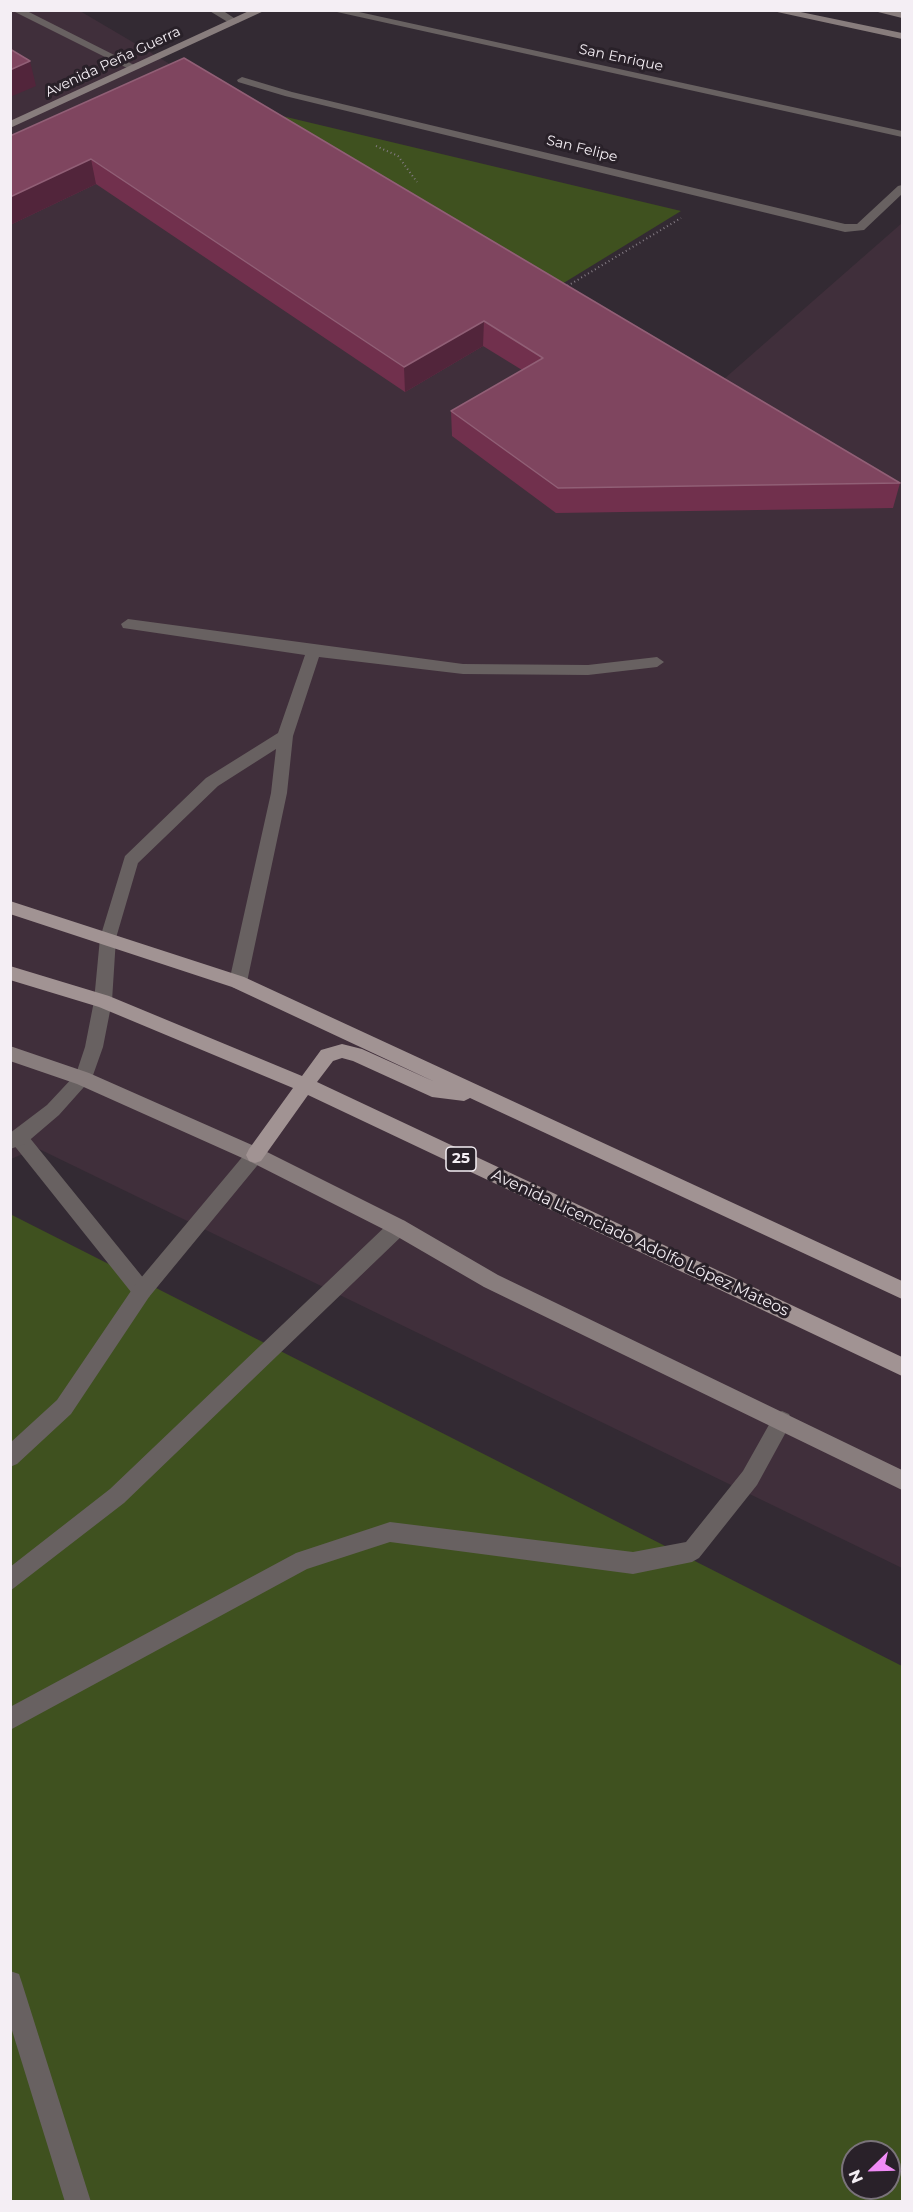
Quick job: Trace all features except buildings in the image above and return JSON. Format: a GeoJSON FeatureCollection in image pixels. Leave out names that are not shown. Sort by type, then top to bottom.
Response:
{"type":"FeatureCollection","features":[{"type":"Feature","properties":{"kind":"main road"},"geometry":{"type":"LineString","coordinates":[[10,907],[238,982],[903,1290]]}},
{"type":"Feature","properties":{"kind":"main road","name":"Avenida Licenciado Adolfo López Mateos"},"geometry":{"type":"LineString","coordinates":[[10,973],[103,1001],[305,1085],[903,1367]]}},
{"type":"Feature","properties":{"kind":"main road"},"geometry":{"type":"LineString","coordinates":[[255,1155],[327,1055],[342,1051],[356,1054],[432,1089],[480,1095]]}},
{"type":"Feature","properties":{"kind":"street"},"geometry":{"type":"LineString","coordinates":[[16,10],[135,68]]}},
{"type":"Feature","properties":{"kind":"street"},"geometry":{"type":"LineString","coordinates":[[213,10],[235,22]]}},
{"type":"Feature","properties":{"kind":"street","name":"Avenida Peña Guerra"},"geometry":{"type":"LineString","coordinates":[[10,125],[261,10]]}},
{"type":"Feature","properties":{"kind":"street","name":"San Enrique"},"geometry":{"type":"LineString","coordinates":[[333,10],[903,134]]}},
{"type":"Feature","properties":{"kind":"street"},"geometry":{"type":"LineString","coordinates":[[773,10],[903,36]]}},
{"type":"Feature","properties":{"kind":"street"},"geometry":{"type":"LineString","coordinates":[[882,10],[903,15]]}},
{"type":"Feature","properties":{"kind":"street","name":"San Felipe"},"geometry":{"type":"LineString","coordinates":[[242,80],[300,97],[845,228],[860,227],[903,188]]}},
{"type":"Feature","properties":{"kind":"street"},"geometry":{"type":"LineString","coordinates":[[128,624],[314,651],[463,669],[588,670],[657,663]]}},
{"type":"Feature","properties":{"kind":"street"},"geometry":{"type":"LineString","coordinates":[[238,982],[279,793],[285,736],[314,651]]}},
{"type":"Feature","properties":{"kind":"street"},"geometry":{"type":"LineString","coordinates":[[142,1292],[15,1139],[53,1110],[84,1078],[94,1047],[103,1001],[108,938],[131,860],[212,782],[285,736]]}},
{"type":"Feature","properties":{"kind":"street"},"geometry":{"type":"LineString","coordinates":[[10,1053],[84,1078],[255,1155],[398,1227],[491,1281],[903,1480]]}},
{"type":"Feature","properties":{"kind":"street"},"geometry":{"type":"LineString","coordinates":[[10,1457],[64,1407],[142,1292],[255,1155]]}},
{"type":"Feature","properties":{"kind":"street"},"geometry":{"type":"LineString","coordinates":[[10,1581],[117,1496],[398,1227]]}},
{"type":"Feature","properties":{"kind":"street"},"geometry":{"type":"LineString","coordinates":[[10,1719],[303,1560],[390,1532],[633,1563],[692,1551],[750,1478],[782,1421]]}},
{"type":"Feature","properties":{"kind":"street"},"geometry":{"type":"LineString","coordinates":[[10,1983],[78,2202]]}},
{"type":"Feature","properties":{"kind":"path"},"geometry":{"type":"LineString","coordinates":[[373,144],[398,156],[417,182]]}},
{"type":"Feature","properties":{"kind":"path"},"geometry":{"type":"LineString","coordinates":[[562,289],[681,218]]}},
{"type":"Feature","properties":{"kind":"shaded area"},"geometry":{"type":"Polygon","coordinates":[[[11,11],[80,11],[716,386],[902,223],[902,1568],[37,1148],[11,1159],[11,11]]]}},
{"type":"Feature","properties":{"kind":"green space"},"geometry":{"type":"Polygon","coordinates":[[[261,111],[681,211],[562,284],[261,111]]]}},
{"type":"Feature","properties":{"kind":"green space"},"geometry":{"type":"Polygon","coordinates":[[[10,1214],[902,1666],[902,2201],[11,2201],[10,1214]]]}}]}
